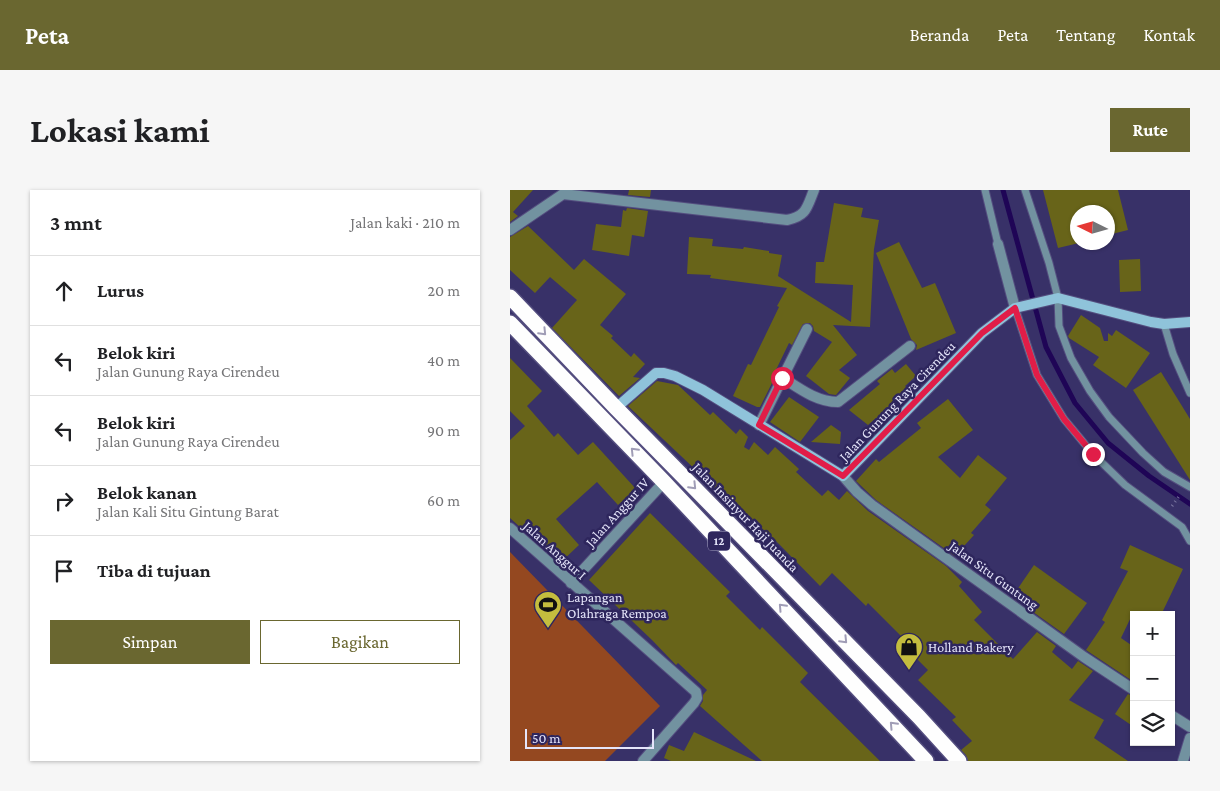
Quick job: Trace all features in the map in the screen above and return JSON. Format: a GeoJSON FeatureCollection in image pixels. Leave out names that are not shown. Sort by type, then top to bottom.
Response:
{"type":"FeatureCollection","features":[{"type":"Feature","properties":{"kind":"highway","name":"Jalan Insinyur Haji Juanda"},"geometry":{"type":"LineString","coordinates":[[510,297],[919,717],[959,761]]}},
{"type":"Feature","properties":{"kind":"highway","name":"12"},"geometry":{"type":"LineString","coordinates":[[510,323],[664,482],[926,761]]}},
{"type":"Feature","properties":{"kind":"street"},"geometry":{"type":"LineString","coordinates":[[510,230],[564,192],[787,220],[796,218],[805,212],[814,190]]}},
{"type":"Feature","properties":{"kind":"street"},"geometry":{"type":"LineString","coordinates":[[998,244],[1018,307]]}},
{"type":"Feature","properties":{"kind":"street","name":"Jalan Gunung Raya Cirendeu"},"geometry":{"type":"LineString","coordinates":[[616,408],[656,373],[664,373],[703,390],[843,476],[982,333],[1018,307],[1058,298],[1151,322],[1164,324],[1190,322]]}},
{"type":"Feature","properties":{"kind":"street"},"geometry":{"type":"LineString","coordinates":[[759,425],[808,329]]}},
{"type":"Feature","properties":{"kind":"street"},"geometry":{"type":"LineString","coordinates":[[782,378],[818,400],[838,402],[910,346]]}},
{"type":"Feature","properties":{"kind":"street","name":"Jalan Situ Guntung"},"geometry":{"type":"LineString","coordinates":[[843,476],[872,505],[1084,657],[1130,687]]}},
{"type":"Feature","properties":{"kind":"street","name":"Jalan Anggur IV"},"geometry":{"type":"LineString","coordinates":[[571,583],[664,482]]}},
{"type":"Feature","properties":{"kind":"street","name":"Jalan Anggur I"},"geometry":{"type":"LineString","coordinates":[[510,528],[696,692],[694,702],[643,761]]}},
{"type":"Feature","properties":{"kind":"street"},"geometry":{"type":"LineString","coordinates":[[1175,718],[1190,727]]}},
{"type":"Feature","properties":{"kind":"street"},"geometry":{"type":"LineString","coordinates":[[1186,756],[1190,738]]}},
{"type":"Feature","properties":{"kind":"lane"},"geometry":{"type":"LineString","coordinates":[[985,190],[998,244]]}},
{"type":"Feature","properties":{"kind":"lane"},"geometry":{"type":"LineString","coordinates":[[1025,190],[1049,263],[1058,298],[1059,326],[1071,358],[1090,391],[1109,417],[1164,472],[1188,487]]}},
{"type":"Feature","properties":{"kind":"lane"},"geometry":{"type":"LineString","coordinates":[[1018,307],[1037,375],[1064,419],[1093,454],[1125,485],[1182,527],[1190,542]]}},
{"type":"Feature","properties":{"kind":"lane"},"geometry":{"type":"LineString","coordinates":[[1164,324],[1173,354],[1190,393]]}},
{"type":"Feature","properties":{"kind":"path"},"geometry":{"type":"LineString","coordinates":[[1165,515],[1188,487]]}},
{"type":"Feature","properties":{"kind":"shaded area","name":"Lapangan Olahraga Rempoa"},"geometry":{"type":"Polygon","coordinates":[[[510,552],[660,706],[605,761],[510,761],[510,552]]]}},
{"type":"Feature","properties":{"kind":"building"},"geometry":{"type":"Polygon","coordinates":[[[510,190],[533,190],[513,212],[518,216],[510,222],[510,190]]]}},
{"type":"Feature","properties":{"kind":"building"},"geometry":{"type":"Polygon","coordinates":[[[629,190],[651,190],[650,197],[628,195],[629,190]]]}},
{"type":"Feature","properties":{"kind":"building"},"geometry":{"type":"Polygon","coordinates":[[[1043,190],[1118,190],[1128,230],[1115,233],[1115,205],[1070,205],[1070,245],[1058,248],[1043,190]]]}},
{"type":"Feature","properties":{"kind":"building"},"geometry":{"type":"Polygon","coordinates":[[[834,203],[863,208],[861,217],[879,220],[874,248],[870,327],[833,325],[857,355],[839,370],[850,378],[836,395],[829,394],[806,376],[832,342],[814,331],[810,323],[803,324],[792,345],[789,343],[760,407],[757,407],[733,396],[748,364],[751,365],[787,288],[710,278],[711,275],[687,274],[689,237],[713,239],[712,246],[743,249],[744,247],[782,255],[778,276],[851,322],[853,285],[815,283],[816,262],[824,262],[834,203]]]}},
{"type":"Feature","properties":{"kind":"building"},"geometry":{"type":"Polygon","coordinates":[[[627,208],[648,211],[644,237],[632,235],[629,256],[592,250],[596,224],[621,227],[623,210],[626,211],[627,208]]]}},
{"type":"Feature","properties":{"kind":"building"},"geometry":{"type":"Polygon","coordinates":[[[528,226],[574,270],[584,259],[626,294],[600,325],[613,336],[611,338],[631,357],[634,353],[645,364],[633,377],[640,378],[619,396],[552,328],[577,300],[550,277],[535,293],[510,270],[510,237],[528,226]]]}},
{"type":"Feature","properties":{"kind":"building"},"geometry":{"type":"Polygon","coordinates":[[[899,242],[922,288],[935,283],[956,333],[916,350],[917,345],[911,339],[876,253],[899,242]]]}},
{"type":"Feature","properties":{"kind":"building"},"geometry":{"type":"Polygon","coordinates":[[[1140,259],[1141,291],[1120,292],[1119,260],[1140,259]]]}},
{"type":"Feature","properties":{"kind":"building"},"geometry":{"type":"Polygon","coordinates":[[[1081,315],[1100,328],[1104,341],[1108,341],[1108,333],[1112,336],[1116,330],[1150,353],[1126,388],[1093,365],[1099,357],[1069,338],[1068,336],[1081,315]]]}},
{"type":"Feature","properties":{"kind":"building"},"geometry":{"type":"Polygon","coordinates":[[[510,358],[542,391],[527,406],[554,437],[558,433],[578,455],[593,442],[636,489],[618,505],[597,482],[556,519],[579,545],[560,563],[510,518],[510,440],[525,426],[510,411],[510,358]]]}},
{"type":"Feature","properties":{"kind":"building"},"geometry":{"type":"Polygon","coordinates":[[[906,364],[916,376],[905,386],[908,389],[892,403],[894,405],[877,419],[868,425],[849,410],[880,384],[877,381],[892,369],[895,373],[906,364]]]}},
{"type":"Feature","properties":{"kind":"building"},"geometry":{"type":"Polygon","coordinates":[[[1161,372],[1190,419],[1190,480],[1133,390],[1161,372]]]}},
{"type":"Feature","properties":{"kind":"building"},"geometry":{"type":"Polygon","coordinates":[[[657,381],[678,385],[710,415],[713,412],[736,434],[740,429],[748,437],[744,447],[749,450],[754,442],[768,455],[775,447],[799,469],[796,472],[822,496],[828,490],[839,500],[847,491],[868,511],[946,566],[962,582],[959,586],[982,612],[974,620],[1013,659],[1037,632],[1056,646],[1052,652],[1072,669],[1078,661],[1093,671],[1069,700],[1104,720],[1094,738],[1128,761],[968,761],[966,755],[961,750],[972,741],[952,720],[956,717],[918,680],[928,670],[907,649],[911,646],[868,603],[866,606],[832,573],[820,586],[779,544],[753,520],[751,522],[628,406],[657,381]]]}},
{"type":"Feature","properties":{"kind":"building"},"geometry":{"type":"Polygon","coordinates":[[[789,397],[819,417],[800,442],[770,422],[789,397]]]}},
{"type":"Feature","properties":{"kind":"building"},"geometry":{"type":"Polygon","coordinates":[[[948,399],[973,430],[938,457],[960,478],[978,455],[1007,478],[985,505],[991,510],[971,533],[974,535],[955,556],[876,500],[856,481],[876,459],[879,462],[921,428],[917,423],[948,399]]]}},
{"type":"Feature","properties":{"kind":"building"},"geometry":{"type":"Polygon","coordinates":[[[831,425],[841,432],[840,444],[811,442],[831,425]]]}},
{"type":"Feature","properties":{"kind":"building"},"geometry":{"type":"Polygon","coordinates":[[[650,513],[730,592],[726,596],[760,630],[762,627],[808,673],[800,682],[880,761],[762,761],[700,706],[703,701],[703,695],[707,690],[678,663],[676,665],[589,580],[650,513]]]}},
{"type":"Feature","properties":{"kind":"building"},"geometry":{"type":"Polygon","coordinates":[[[1130,545],[1183,569],[1163,611],[1130,611],[1130,619],[1121,638],[1130,644],[1130,679],[1086,650],[1105,622],[1102,620],[1128,571],[1120,568],[1130,545]]]}},
{"type":"Feature","properties":{"kind":"building"},"geometry":{"type":"Polygon","coordinates":[[[1034,565],[1087,603],[1064,634],[1012,597],[1034,565]]]}},
{"type":"Feature","properties":{"kind":"building"},"geometry":{"type":"Polygon","coordinates":[[[1128,694],[1130,695],[1130,724],[1115,714],[1128,694]]]}},
{"type":"Feature","properties":{"kind":"building"},"geometry":{"type":"Polygon","coordinates":[[[694,732],[756,761],[671,761],[664,758],[669,745],[684,751],[694,732]]]}},
{"type":"Feature","properties":{"kind":"waterway"},"geometry":{"type":"LineString","coordinates":[[1003,190],[1046,347],[1075,403],[1108,443],[1149,476],[1190,504]]}},
{"type":"Feature","properties":{"kind":"place","name":"Lapangan Olahraga Rempoa"},"geometry":{"type":"Point","coordinates":[548,629]}},
{"type":"Feature","properties":{"kind":"place","name":"Holland Bakery"},"geometry":{"type":"Point","coordinates":[909,671]}},
{"type":"Feature","properties":{"kind":"route"},"geometry":{"type":"LineString","coordinates":[[782,378],[759,425],[843,476],[982,333],[1015,308],[1037,375],[1064,419],[1093,454]]}}]}
